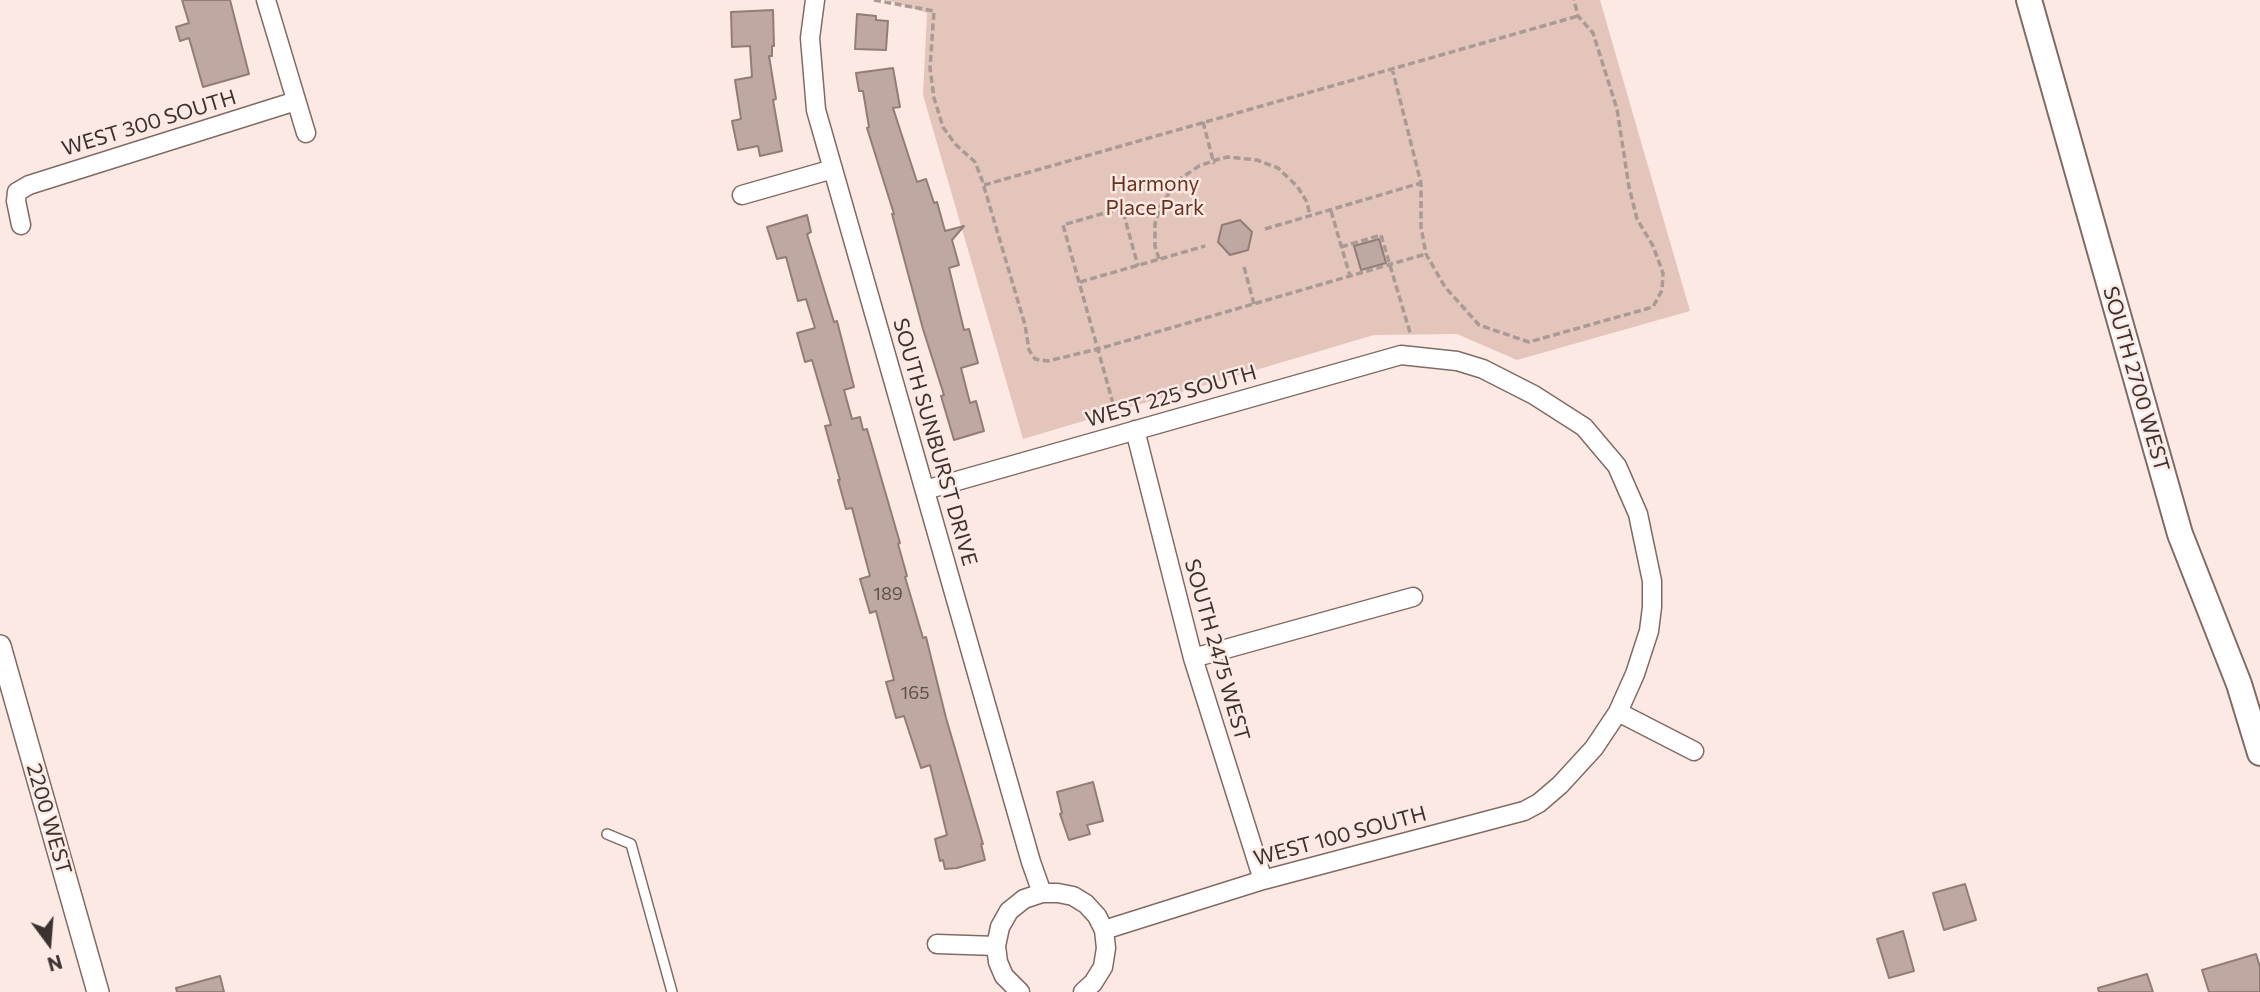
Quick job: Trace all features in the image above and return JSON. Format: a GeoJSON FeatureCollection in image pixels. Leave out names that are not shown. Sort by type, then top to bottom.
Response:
{"type":"FeatureCollection","features":[{"type":"Feature","properties":{"kind":"main road","name":"SOUTH 2700 WEST"},"geometry":{"type":"LineString","coordinates":[[2029,0],[2180,534],[2239,684],[2260,753]]}},
{"type":"Feature","properties":{"kind":"street"},"geometry":{"type":"LineString","coordinates":[[265,0],[306,132]]}},
{"type":"Feature","properties":{"kind":"street","name":"SOUTH SUNBURST DRIVE"},"geometry":{"type":"LineString","coordinates":[[815,0],[810,38],[816,110],[1042,893]]}},
{"type":"Feature","properties":{"kind":"street","name":"WEST 300 SOUTH"},"geometry":{"type":"LineString","coordinates":[[21,225],[17,192],[43,179],[296,102]]}},
{"type":"Feature","properties":{"kind":"street"},"geometry":{"type":"LineString","coordinates":[[742,195],[832,169]]}},
{"type":"Feature","properties":{"kind":"street","name":"WEST 225 SOUTH"},"geometry":{"type":"LineString","coordinates":[[925,490],[1401,355],[1457,361],[1483,369],[1534,395],[1584,427],[1617,466],[1639,514],[1652,581],[1652,607],[1649,631],[1635,674],[1618,712]]}},
{"type":"Feature","properties":{"kind":"street","name":"SOUTH 2475 WEST"},"geometry":{"type":"LineString","coordinates":[[1135,430],[1193,658],[1263,880]]}},
{"type":"Feature","properties":{"kind":"street"},"geometry":{"type":"LineString","coordinates":[[1193,658],[1413,597]]}},
{"type":"Feature","properties":{"kind":"street","name":"2200 WEST"},"geometry":{"type":"LineString","coordinates":[[0,646],[98,992]]}},
{"type":"Feature","properties":{"kind":"street"},"geometry":{"type":"LineString","coordinates":[[1618,712],[1695,751]]}},
{"type":"Feature","properties":{"kind":"street","name":"WEST 100 SOUTH"},"geometry":{"type":"LineString","coordinates":[[1104,930],[1263,880],[1524,811],[1539,803],[1576,767],[1594,748],[1618,712]]}},
{"type":"Feature","properties":{"kind":"street"},"geometry":{"type":"LineString","coordinates":[[1020,992],[1004,976],[998,962],[996,946],[1000,928],[1009,911],[1024,899],[1042,893],[1058,892],[1086,904],[1097,916],[1104,930],[1107,948],[1103,967],[1093,983],[1083,992]]}},
{"type":"Feature","properties":{"kind":"street"},"geometry":{"type":"LineString","coordinates":[[937,944],[996,946]]}},
{"type":"Feature","properties":{"kind":"lane"},"geometry":{"type":"LineString","coordinates":[[607,834],[631,844],[672,992]]}},
{"type":"Feature","properties":{"kind":"path"},"geometry":{"type":"LineString","coordinates":[[874,0],[934,11],[930,68],[934,98],[943,127],[955,144],[975,162],[984,185],[1025,325],[1029,350],[1035,359],[1048,362],[1098,349],[1426,254]]}},
{"type":"Feature","properties":{"kind":"path"},"geometry":{"type":"LineString","coordinates":[[1392,68],[1421,183],[1421,228],[1426,254],[1445,287],[1479,325],[1529,342],[1653,307],[1662,290],[1663,273],[1653,246],[1637,219],[1629,187],[1617,108],[1593,33],[1578,16],[1574,0]]}},
{"type":"Feature","properties":{"kind":"path"},"geometry":{"type":"LineString","coordinates":[[984,185],[1578,16]]}},
{"type":"Feature","properties":{"kind":"path"},"geometry":{"type":"LineString","coordinates":[[1203,122],[1214,162]]}},
{"type":"Feature","properties":{"kind":"path"},"geometry":{"type":"LineString","coordinates":[[1159,259],[1155,225],[1160,207],[1177,181],[1199,166],[1228,157],[1257,160],[1278,168],[1297,186],[1307,202],[1310,216]]}},
{"type":"Feature","properties":{"kind":"path"},"geometry":{"type":"LineString","coordinates":[[1265,229],[1421,183]]}},
{"type":"Feature","properties":{"kind":"path"},"geometry":{"type":"LineString","coordinates":[[1116,414],[1063,225],[1122,208],[1138,266]]}},
{"type":"Feature","properties":{"kind":"path"},"geometry":{"type":"LineString","coordinates":[[1331,210],[1350,276]]}},
{"type":"Feature","properties":{"kind":"path"},"geometry":{"type":"LineString","coordinates":[[1342,247],[1381,235],[1411,336]]}},
{"type":"Feature","properties":{"kind":"path"},"geometry":{"type":"LineString","coordinates":[[1080,282],[1205,246]]}},
{"type":"Feature","properties":{"kind":"path"},"geometry":{"type":"LineString","coordinates":[[1244,267],[1254,304]]}},
{"type":"Feature","properties":{"kind":"green space","name":"Harmony Place Park"},"geometry":{"type":"Polygon","coordinates":[[[887,0],[1600,0],[1690,311],[1517,360],[1457,334],[1374,335],[1023,439],[923,95],[927,13],[887,0]]]}},
{"type":"Feature","properties":{"kind":"building"},"geometry":{"type":"Polygon","coordinates":[[[182,0],[230,0],[249,74],[203,87],[189,38],[180,41],[176,27],[189,23],[182,0]]]}},
{"type":"Feature","properties":{"kind":"building"},"geometry":{"type":"Polygon","coordinates":[[[773,10],[774,46],[772,56],[769,56],[782,151],[760,156],[758,146],[738,150],[732,121],[741,119],[735,80],[752,77],[750,46],[732,47],[731,12],[773,10]]]}},
{"type":"Feature","properties":{"kind":"building"},"geometry":{"type":"Polygon","coordinates":[[[857,14],[876,16],[876,20],[888,21],[886,50],[855,49],[857,14]]]}},
{"type":"Feature","properties":{"kind":"building"},"geometry":{"type":"Polygon","coordinates":[[[893,68],[900,107],[893,108],[917,182],[926,179],[934,203],[937,202],[945,231],[964,226],[952,240],[959,265],[949,268],[964,330],[969,329],[978,363],[961,368],[970,403],[976,401],[984,431],[954,440],[894,214],[867,128],[863,91],[859,91],[856,73],[893,68]]]}},
{"type":"Feature","properties":{"kind":"building"},"geometry":{"type":"Polygon","coordinates":[[[807,215],[811,232],[807,234],[834,322],[837,321],[854,387],[844,390],[852,419],[860,417],[863,430],[867,429],[900,543],[898,544],[907,576],[905,577],[923,638],[926,637],[946,718],[983,844],[985,860],[957,868],[945,869],[943,860],[940,861],[935,839],[947,835],[930,765],[921,768],[904,716],[896,718],[886,682],[894,680],[876,611],[870,613],[860,579],[870,576],[852,508],[846,509],[838,480],[825,426],[831,425],[812,360],[805,362],[797,333],[815,328],[806,299],[798,301],[786,257],[777,259],[767,227],[807,215]]]}},
{"type":"Feature","properties":{"kind":"building"},"geometry":{"type":"Polygon","coordinates":[[[1240,220],[1252,232],[1248,250],[1230,255],[1218,242],[1222,225],[1240,220]]]}},
{"type":"Feature","properties":{"kind":"building"},"geometry":{"type":"Polygon","coordinates":[[[1379,239],[1386,263],[1361,270],[1354,246],[1379,239]]]}},
{"type":"Feature","properties":{"kind":"building"},"geometry":{"type":"Polygon","coordinates":[[[1093,782],[1103,821],[1087,825],[1090,834],[1069,840],[1060,814],[1062,813],[1057,792],[1093,782]]]}},
{"type":"Feature","properties":{"kind":"building"},"geometry":{"type":"Polygon","coordinates":[[[1965,884],[1976,920],[1944,930],[1933,893],[1965,884]]]}},
{"type":"Feature","properties":{"kind":"building"},"geometry":{"type":"Polygon","coordinates":[[[1903,931],[1914,971],[1889,978],[1877,939],[1903,931]]]}},
{"type":"Feature","properties":{"kind":"building"},"geometry":{"type":"Polygon","coordinates":[[[2256,954],[2260,967],[2260,992],[2209,992],[2202,970],[2256,954]]]}},
{"type":"Feature","properties":{"kind":"building"},"geometry":{"type":"Polygon","coordinates":[[[2147,974],[2153,992],[2099,992],[2098,988],[2147,974]]]}},
{"type":"Feature","properties":{"kind":"building"},"geometry":{"type":"Polygon","coordinates":[[[220,976],[224,992],[177,992],[176,988],[220,976]]]}}]}
